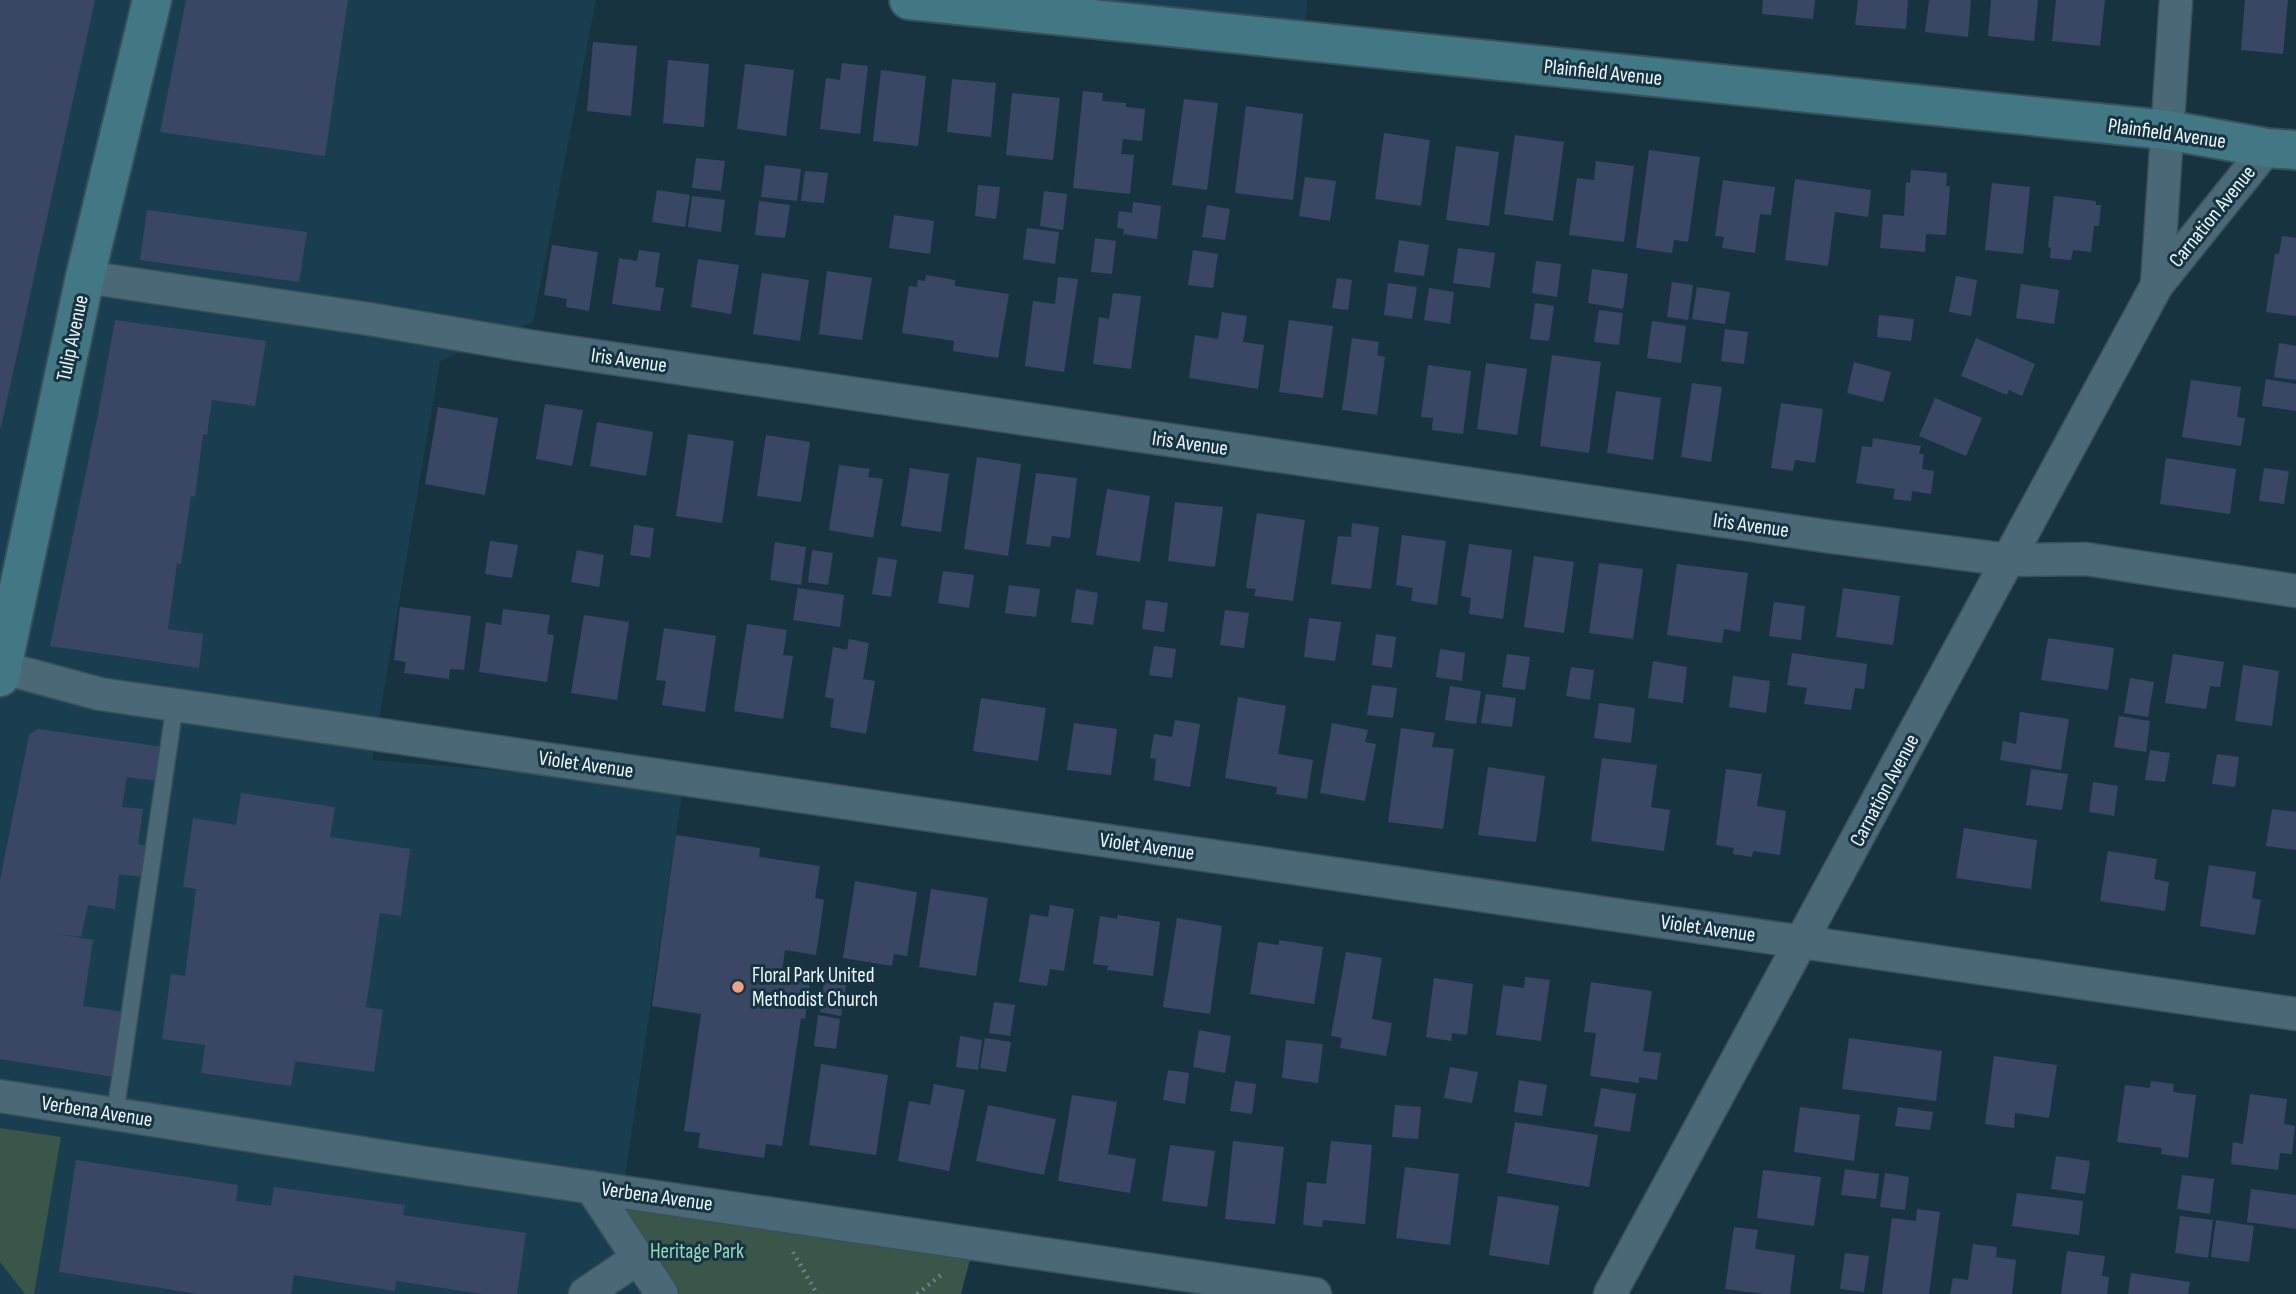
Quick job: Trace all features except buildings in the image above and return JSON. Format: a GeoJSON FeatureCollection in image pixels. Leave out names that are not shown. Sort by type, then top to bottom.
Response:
{"type":"FeatureCollection","features":[{"type":"Feature","properties":{"kind":"main road","name":"Tulip Avenue"},"geometry":{"type":"LineString","coordinates":[[1,671],[85,277],[152,0]]}},
{"type":"Feature","properties":{"kind":"main road","name":"Plainfield Avenue"},"geometry":{"type":"LineString","coordinates":[[909,0],[2167,130],[2282,149]]}},
{"type":"Feature","properties":{"kind":"street","name":"Carnation Avenue"},"geometry":{"type":"LineString","coordinates":[[2157,285],[2176,0]]}},
{"type":"Feature","properties":{"kind":"street","name":"Carnation Avenue"},"geometry":{"type":"LineString","coordinates":[[1610,1294],[2157,285],[2282,149]]}},
{"type":"Feature","properties":{"kind":"street","name":"Iris Avenue"},"geometry":{"type":"LineString","coordinates":[[85,277],[369,319],[528,346],[1832,537],[2009,560],[2086,559],[2296,591]]}},
{"type":"Feature","properties":{"kind":"street","name":"Violet Avenue"},"geometry":{"type":"LineString","coordinates":[[1,671],[100,694],[2296,1014]]}},
{"type":"Feature","properties":{"kind":"street","name":"Verbena Avenue"},"geometry":{"type":"LineString","coordinates":[[0,1096],[1315,1294]]}},
{"type":"Feature","properties":{"kind":"street"},"geometry":{"type":"LineString","coordinates":[[591,1187],[662,1294]]}},
{"type":"Feature","properties":{"kind":"street"},"geometry":{"type":"LineString","coordinates":[[585,1294],[638,1258]]}},
{"type":"Feature","properties":{"kind":"lane"},"geometry":{"type":"LineString","coordinates":[[115,1114],[175,704]]}},
{"type":"Feature","properties":{"kind":"shaded area"},"geometry":{"type":"Polygon","coordinates":[[[0,0],[596,0],[533,322],[440,361],[372,760],[683,786],[622,1197],[669,1294],[0,1294],[0,0]]]}},
{"type":"Feature","properties":{"kind":"shaded area"},"geometry":{"type":"Polygon","coordinates":[[[972,0],[1307,0],[1304,36],[972,0]]]}},
{"type":"Feature","properties":{"kind":"green space"},"geometry":{"type":"Polygon","coordinates":[[[0,1128],[61,1137],[34,1294],[25,1294],[0,1262],[0,1128]]]}},
{"type":"Feature","properties":{"kind":"green space","name":"Heritage Park"},"geometry":{"type":"Polygon","coordinates":[[[603,1194],[973,1248],[961,1294],[669,1294],[603,1194]]]}},
{"type":"Feature","properties":{"kind":"place","name":"Floral Park United Methodist Church"},"geometry":{"type":"Point","coordinates":[738,987]}}]}
